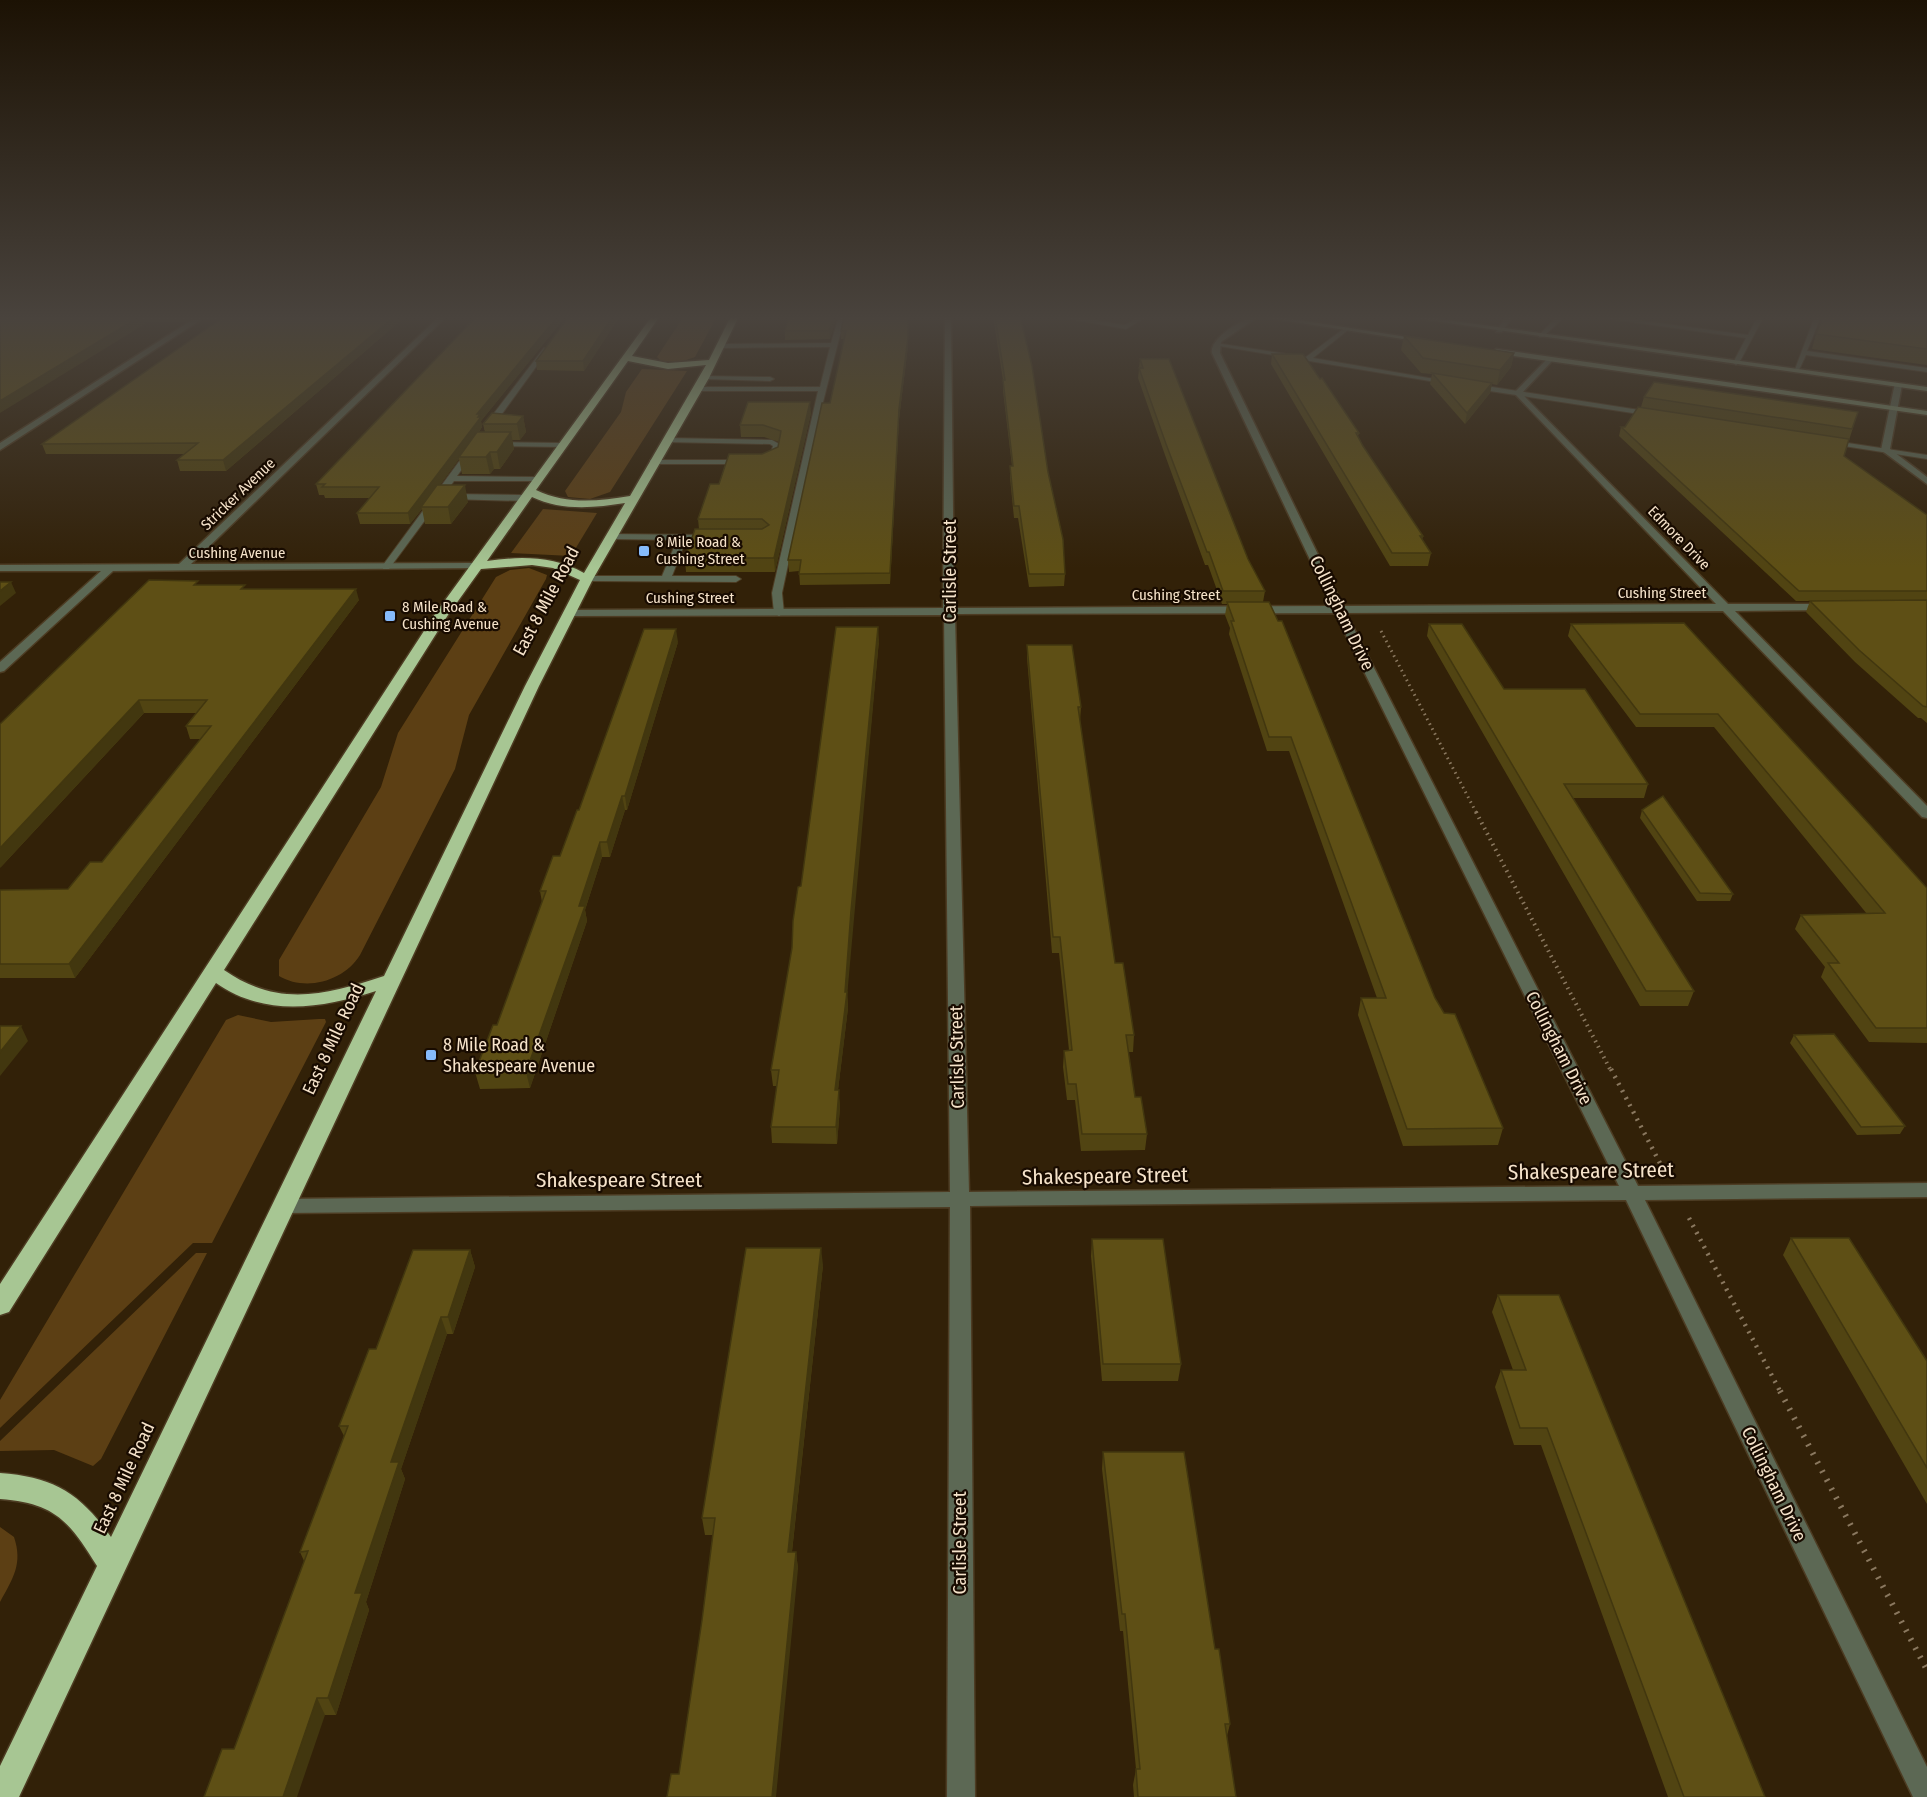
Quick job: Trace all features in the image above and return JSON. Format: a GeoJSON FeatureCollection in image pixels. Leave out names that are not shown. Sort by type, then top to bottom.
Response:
{"type":"FeatureCollection","features":[{"type":"Feature","properties":{"kind":"highway"},"geometry":{"type":"LineString","coordinates":[[0,1305],[363,733],[474,566],[597,400]]}},
{"type":"Feature","properties":{"kind":"highway","name":"East 8 Mile Road"},"geometry":{"type":"LineString","coordinates":[[2,1797],[490,771],[586,579],[691,400]]}},
{"type":"Feature","properties":{"kind":"highway"},"geometry":{"type":"LineString","coordinates":[[526,494],[575,505],[631,500]]}},
{"type":"Feature","properties":{"kind":"highway"},"geometry":{"type":"LineString","coordinates":[[474,566],[541,561],[565,566],[586,579]]}},
{"type":"Feature","properties":{"kind":"highway"},"geometry":{"type":"LineString","coordinates":[[212,971],[246,995],[288,1002],[331,998],[391,980]]}},
{"type":"Feature","properties":{"kind":"highway"},"geometry":{"type":"LineString","coordinates":[[0,1486],[43,1491],[66,1504],[88,1526],[113,1565]]}},
{"type":"Feature","properties":{"kind":"street"},"geometry":{"type":"LineString","coordinates":[[0,447],[73,400]]}},
{"type":"Feature","properties":{"kind":"street","name":"Stricker Avenue"},"geometry":{"type":"LineString","coordinates":[[182,568],[357,400]]}},
{"type":"Feature","properties":{"kind":"street","name":"Carlisle Street"},"geometry":{"type":"LineString","coordinates":[[949,400],[960,1202],[961,1797]]}},
{"type":"Feature","properties":{"kind":"street","name":"Collingham Drive"},"geometry":{"type":"LineString","coordinates":[[1239,400],[1339,609],[1633,1194],[1927,1796]]}},
{"type":"Feature","properties":{"kind":"street","name":"Edmore Drive"},"geometry":{"type":"LineString","coordinates":[[1525,400],[1927,814]]}},
{"type":"Feature","properties":{"kind":"street"},"geometry":{"type":"LineString","coordinates":[[1835,400],[1927,413]]}},
{"type":"Feature","properties":{"kind":"street"},"geometry":{"type":"LineString","coordinates":[[1894,400],[1885,450],[1927,481]]}},
{"type":"Feature","properties":{"kind":"street","name":"Cushing Avenue"},"geometry":{"type":"LineString","coordinates":[[0,568],[474,566]]}},
{"type":"Feature","properties":{"kind":"street"},"geometry":{"type":"LineString","coordinates":[[0,668],[110,568]]}},
{"type":"Feature","properties":{"kind":"street","name":"Cushing Street"},"geometry":{"type":"LineString","coordinates":[[569,614],[1844,607]]}},
{"type":"Feature","properties":{"kind":"street","name":"Shakespeare Street"},"geometry":{"type":"LineString","coordinates":[[283,1206],[960,1202],[1927,1191]]}},
{"type":"Feature","properties":{"kind":"lane"},"geometry":{"type":"LineString","coordinates":[[482,436],[509,400]]}},
{"type":"Feature","properties":{"kind":"lane"},"geometry":{"type":"LineString","coordinates":[[779,613],[777,593],[821,400]]}},
{"type":"Feature","properties":{"kind":"lane"},"geometry":{"type":"LineString","coordinates":[[1560,400],[1660,416]]}},
{"type":"Feature","properties":{"kind":"lane"},"geometry":{"type":"LineString","coordinates":[[653,462],[763,462],[774,456],[777,445],[764,441],[667,440]]}},
{"type":"Feature","properties":{"kind":"lane"},"geometry":{"type":"LineString","coordinates":[[1826,441],[1927,457]]}},
{"type":"Feature","properties":{"kind":"lane"},"geometry":{"type":"LineString","coordinates":[[386,567],[476,444]]}},
{"type":"Feature","properties":{"kind":"lane"},"geometry":{"type":"LineString","coordinates":[[488,444],[564,445]]}},
{"type":"Feature","properties":{"kind":"lane"},"geometry":{"type":"LineString","coordinates":[[451,478],[538,479]]}},
{"type":"Feature","properties":{"kind":"lane"},"geometry":{"type":"LineString","coordinates":[[437,497],[526,494]]}},
{"type":"Feature","properties":{"kind":"lane"},"geometry":{"type":"LineString","coordinates":[[610,537],[717,537]]}},
{"type":"Feature","properties":{"kind":"lane"},"geometry":{"type":"LineString","coordinates":[[666,579],[683,537]]}},
{"type":"Feature","properties":{"kind":"lane"},"geometry":{"type":"LineString","coordinates":[[586,579],[736,579]]}},
{"type":"Feature","properties":{"kind":"path"},"geometry":{"type":"LineString","coordinates":[[1369,609],[1927,1670]]}},
{"type":"Feature","properties":{"kind":"shaded area"},"geometry":{"type":"Polygon","coordinates":[[[624,400],[669,400],[610,492],[590,499],[568,497],[565,491],[621,412],[624,400]]]}},
{"type":"Feature","properties":{"kind":"shaded area"},"geometry":{"type":"Polygon","coordinates":[[[543,509],[597,513],[571,556],[511,553],[543,509]]]}},
{"type":"Feature","properties":{"kind":"shaded area"},"geometry":{"type":"Polygon","coordinates":[[[529,568],[547,575],[546,579],[469,715],[455,769],[360,955],[344,972],[324,981],[301,983],[279,976],[279,960],[381,787],[398,733],[496,577],[510,570],[529,568]]]}},
{"type":"Feature","properties":{"kind":"shaded area"},"geometry":{"type":"Polygon","coordinates":[[[238,1015],[271,1022],[325,1019],[326,1022],[212,1243],[193,1243],[0,1428],[0,1400],[226,1020],[238,1015]]]}},
{"type":"Feature","properties":{"kind":"shaded area"},"geometry":{"type":"Polygon","coordinates":[[[196,1253],[207,1253],[101,1459],[93,1466],[54,1450],[0,1451],[0,1441],[196,1253]]]}},
{"type":"Feature","properties":{"kind":"shaded area"},"geometry":{"type":"Polygon","coordinates":[[[0,1527],[14,1537],[17,1547],[17,1563],[13,1578],[0,1602],[0,1527]]]}},
{"type":"Feature","properties":{"kind":"building"},"geometry":{"type":"Polygon","coordinates":[[[105,400],[295,400],[223,460],[177,460],[198,443],[42,444],[105,400]]]}},
{"type":"Feature","properties":{"kind":"building"},"geometry":{"type":"Polygon","coordinates":[[[397,400],[489,400],[477,414],[481,417],[408,513],[357,513],[379,487],[322,487],[325,484],[316,484],[397,400]]]}},
{"type":"Feature","properties":{"kind":"building"},"geometry":{"type":"Polygon","coordinates":[[[831,400],[900,400],[890,573],[799,574],[801,560],[788,560],[822,403],[830,403],[831,400]]]}},
{"type":"Feature","properties":{"kind":"building"},"geometry":{"type":"Polygon","coordinates":[[[1005,400],[1037,400],[1048,472],[1063,539],[1065,574],[1029,574],[1019,506],[1014,506],[1010,466],[1013,466],[1005,400]]]}},
{"type":"Feature","properties":{"kind":"building"},"geometry":{"type":"Polygon","coordinates":[[[1150,400],[1185,400],[1248,559],[1265,591],[1223,591],[1150,400]]]}},
{"type":"Feature","properties":{"kind":"building"},"geometry":{"type":"Polygon","coordinates":[[[1300,400],[1337,400],[1359,433],[1356,433],[1363,446],[1423,536],[1420,536],[1431,553],[1392,553],[1300,400]]]}},
{"type":"Feature","properties":{"kind":"building"},"geometry":{"type":"Polygon","coordinates":[[[1456,400],[1478,400],[1467,413],[1456,400]]]}},
{"type":"Feature","properties":{"kind":"building"},"geometry":{"type":"Polygon","coordinates":[[[1663,400],[1775,400],[1858,412],[1852,429],[1663,400]]]}},
{"type":"Feature","properties":{"kind":"building"},"geometry":{"type":"Polygon","coordinates":[[[748,402],[810,402],[774,558],[685,558],[695,529],[762,529],[769,525],[762,519],[698,519],[710,484],[719,484],[729,454],[762,454],[778,447],[781,431],[763,425],[740,425],[748,402]]]}},
{"type":"Feature","properties":{"kind":"building"},"geometry":{"type":"Polygon","coordinates":[[[1638,407],[1849,439],[1844,456],[1927,515],[1927,591],[1799,591],[1621,427],[1625,427],[1638,407]]]}},
{"type":"Feature","properties":{"kind":"building"},"geometry":{"type":"Polygon","coordinates":[[[492,413],[523,416],[517,424],[483,424],[492,413]]]}},
{"type":"Feature","properties":{"kind":"building"},"geometry":{"type":"Polygon","coordinates":[[[477,432],[511,432],[497,452],[490,452],[486,457],[459,457],[477,432]]]}},
{"type":"Feature","properties":{"kind":"building"},"geometry":{"type":"Polygon","coordinates":[[[437,485],[465,485],[448,507],[421,507],[437,485]]]}},
{"type":"Feature","properties":{"kind":"building"},"geometry":{"type":"Polygon","coordinates":[[[149,580],[198,581],[194,585],[245,585],[241,589],[356,589],[69,964],[0,964],[0,890],[68,889],[90,862],[102,862],[211,726],[186,726],[207,700],[139,700],[0,848],[0,724],[149,580]]]}},
{"type":"Feature","properties":{"kind":"building"},"geometry":{"type":"Polygon","coordinates":[[[0,582],[11,582],[0,591],[0,582]]]}},
{"type":"Feature","properties":{"kind":"building"},"geometry":{"type":"Polygon","coordinates":[[[1927,600],[1927,707],[1923,706],[1859,650],[1810,601],[1927,600]]]}},
{"type":"Feature","properties":{"kind":"building"},"geometry":{"type":"Polygon","coordinates":[[[1227,602],[1269,602],[1278,621],[1282,621],[1435,998],[1444,1013],[1455,1014],[1503,1128],[1407,1129],[1361,998],[1386,998],[1291,737],[1269,737],[1231,621],[1234,621],[1227,602]]]}},
{"type":"Feature","properties":{"kind":"building"},"geometry":{"type":"Polygon","coordinates":[[[1684,623],[1927,888],[1927,1028],[1876,1028],[1828,963],[1839,963],[1801,915],[1885,913],[1718,714],[1640,714],[1571,624],[1684,623]]]}},
{"type":"Feature","properties":{"kind":"building"},"geometry":{"type":"Polygon","coordinates":[[[1429,624],[1462,624],[1504,689],[1585,689],[1648,784],[1564,784],[1694,991],[1646,991],[1429,624]]]}},
{"type":"Feature","properties":{"kind":"building"},"geometry":{"type":"Polygon","coordinates":[[[836,627],[878,627],[851,911],[845,992],[847,992],[835,1090],[839,1090],[836,1127],[771,1127],[779,1070],[771,1070],[792,948],[793,921],[798,887],[801,886],[836,627]]]}},
{"type":"Feature","properties":{"kind":"building"},"geometry":{"type":"Polygon","coordinates":[[[644,629],[676,629],[625,796],[622,796],[607,842],[600,842],[579,906],[585,906],[526,1072],[475,1072],[493,1025],[497,1025],[546,891],[540,891],[553,856],[560,856],[577,810],[579,810],[644,629]]]}},
{"type":"Feature","properties":{"kind":"building"},"geometry":{"type":"Polygon","coordinates":[[[1027,645],[1072,645],[1081,707],[1078,707],[1115,963],[1123,963],[1134,1035],[1126,1035],[1135,1097],[1141,1097],[1147,1134],[1082,1134],[1076,1084],[1068,1084],[1064,1051],[1072,1050],[1060,937],[1053,937],[1027,645]]]}},
{"type":"Feature","properties":{"kind":"building"},"geometry":{"type":"Polygon","coordinates":[[[1663,796],[1733,894],[1700,893],[1642,810],[1663,796]]]}},
{"type":"Feature","properties":{"kind":"building"},"geometry":{"type":"Polygon","coordinates":[[[0,1026],[21,1026],[0,1052],[0,1026]]]}},
{"type":"Feature","properties":{"kind":"building"},"geometry":{"type":"Polygon","coordinates":[[[1834,1034],[1905,1126],[1861,1127],[1794,1035],[1834,1034]]]}},
{"type":"Feature","properties":{"kind":"building"},"geometry":{"type":"Polygon","coordinates":[[[1791,1238],[1849,1238],[1927,1361],[1927,1468],[1791,1238]]]}},
{"type":"Feature","properties":{"kind":"building"},"geometry":{"type":"Polygon","coordinates":[[[1092,1239],[1163,1239],[1181,1364],[1103,1364],[1092,1239]]]}},
{"type":"Feature","properties":{"kind":"building"},"geometry":{"type":"Polygon","coordinates":[[[746,1248],[821,1248],[788,1552],[796,1552],[772,1797],[667,1797],[671,1774],[679,1774],[702,1620],[715,1518],[702,1518],[746,1248]]]}},
{"type":"Feature","properties":{"kind":"building"},"geometry":{"type":"Polygon","coordinates":[[[413,1250],[470,1250],[448,1317],[441,1317],[391,1462],[399,1462],[355,1593],[362,1593],[328,1698],[317,1698],[283,1797],[204,1797],[222,1749],[234,1749],[308,1551],[300,1552],[348,1426],[339,1426],[369,1349],[376,1349],[413,1250]]]}},
{"type":"Feature","properties":{"kind":"building"},"geometry":{"type":"Polygon","coordinates":[[[1498,1295],[1559,1295],[1765,1797],[1684,1797],[1547,1428],[1520,1428],[1501,1370],[1526,1370],[1498,1295]]]}},
{"type":"Feature","properties":{"kind":"building"},"geometry":{"type":"Polygon","coordinates":[[[1103,1452],[1184,1452],[1215,1649],[1219,1649],[1230,1724],[1225,1724],[1236,1797],[1138,1797],[1136,1769],[1140,1769],[1125,1614],[1122,1614],[1103,1452]]]}},
{"type":"Feature","properties":{"kind":"place","name":"8 Mile Road & Cushing Street"},"geometry":{"type":"Point","coordinates":[644,551]}},
{"type":"Feature","properties":{"kind":"place","name":"8 Mile Road & Cushing Avenue"},"geometry":{"type":"Point","coordinates":[390,616]}},
{"type":"Feature","properties":{"kind":"place","name":"8 Mile Road & Shakespeare Avenue"},"geometry":{"type":"Point","coordinates":[431,1055]}}]}
